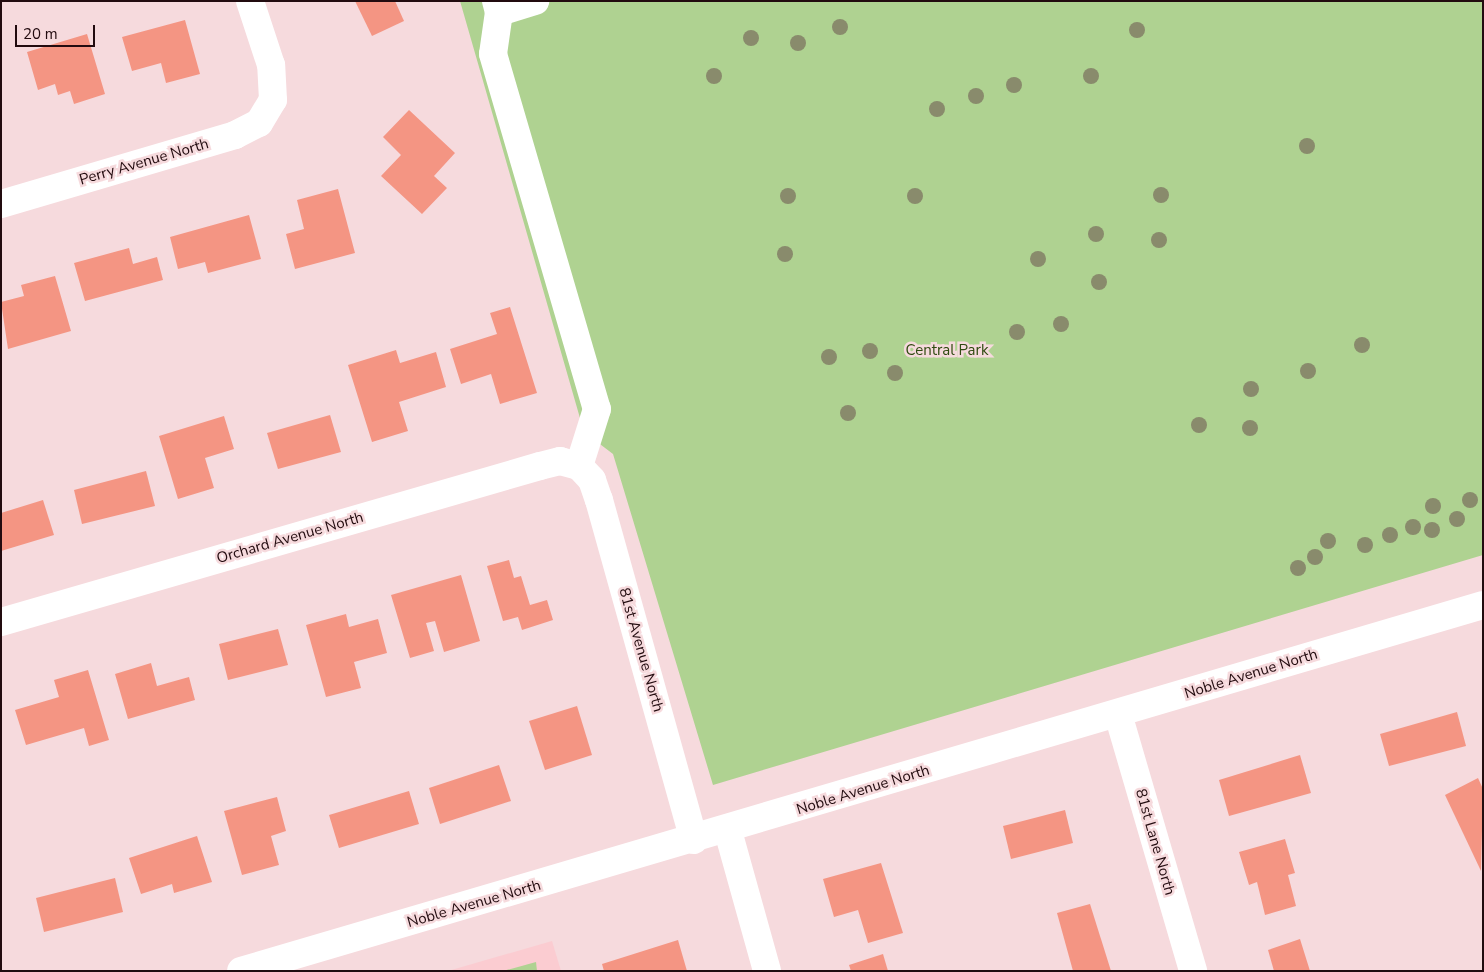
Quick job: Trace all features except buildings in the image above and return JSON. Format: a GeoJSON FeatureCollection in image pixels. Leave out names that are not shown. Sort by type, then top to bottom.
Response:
{"type":"FeatureCollection","features":[{"type":"Feature","properties":{"kind":"street","name":"Perry Avenue North"},"geometry":{"type":"LineString","coordinates":[[1,204],[235,135],[259,122],[273,100],[271,65],[250,1]]}},
{"type":"Feature","properties":{"kind":"street"},"geometry":{"type":"LineString","coordinates":[[535,1],[497,7],[493,54],[597,409],[579,466]]}},
{"type":"Feature","properties":{"kind":"street","name":"Orchard Avenue North"},"geometry":{"type":"LineString","coordinates":[[1,622],[540,466],[560,461],[579,466]]}},
{"type":"Feature","properties":{"kind":"street","name":"81st Avenue North"},"geometry":{"type":"LineString","coordinates":[[579,466],[592,480],[599,500],[694,840]]}},
{"type":"Feature","properties":{"kind":"street","name":"Noble Avenue North"},"geometry":{"type":"LineString","coordinates":[[241,971],[728,831],[1483,605]]}},
{"type":"Feature","properties":{"kind":"street","name":"81st Lane North"},"geometry":{"type":"LineString","coordinates":[[1118,714],[1193,971]]}},
{"type":"Feature","properties":{"kind":"street"},"geometry":{"type":"LineString","coordinates":[[728,831],[767,971]]}},
{"type":"Feature","properties":{"kind":"shaded area"},"geometry":{"type":"Polygon","coordinates":[[[552,941],[561,971],[448,971],[552,941]]]}},
{"type":"Feature","properties":{"kind":"green space","name":"Central Park"},"geometry":{"type":"Polygon","coordinates":[[[460,1],[1483,1],[1483,555],[713,785],[613,454],[584,432],[460,1]]]}},
{"type":"Feature","properties":{"kind":"green space"},"geometry":{"type":"Polygon","coordinates":[[[536,962],[537,971],[503,971],[536,962]]]}}]}
